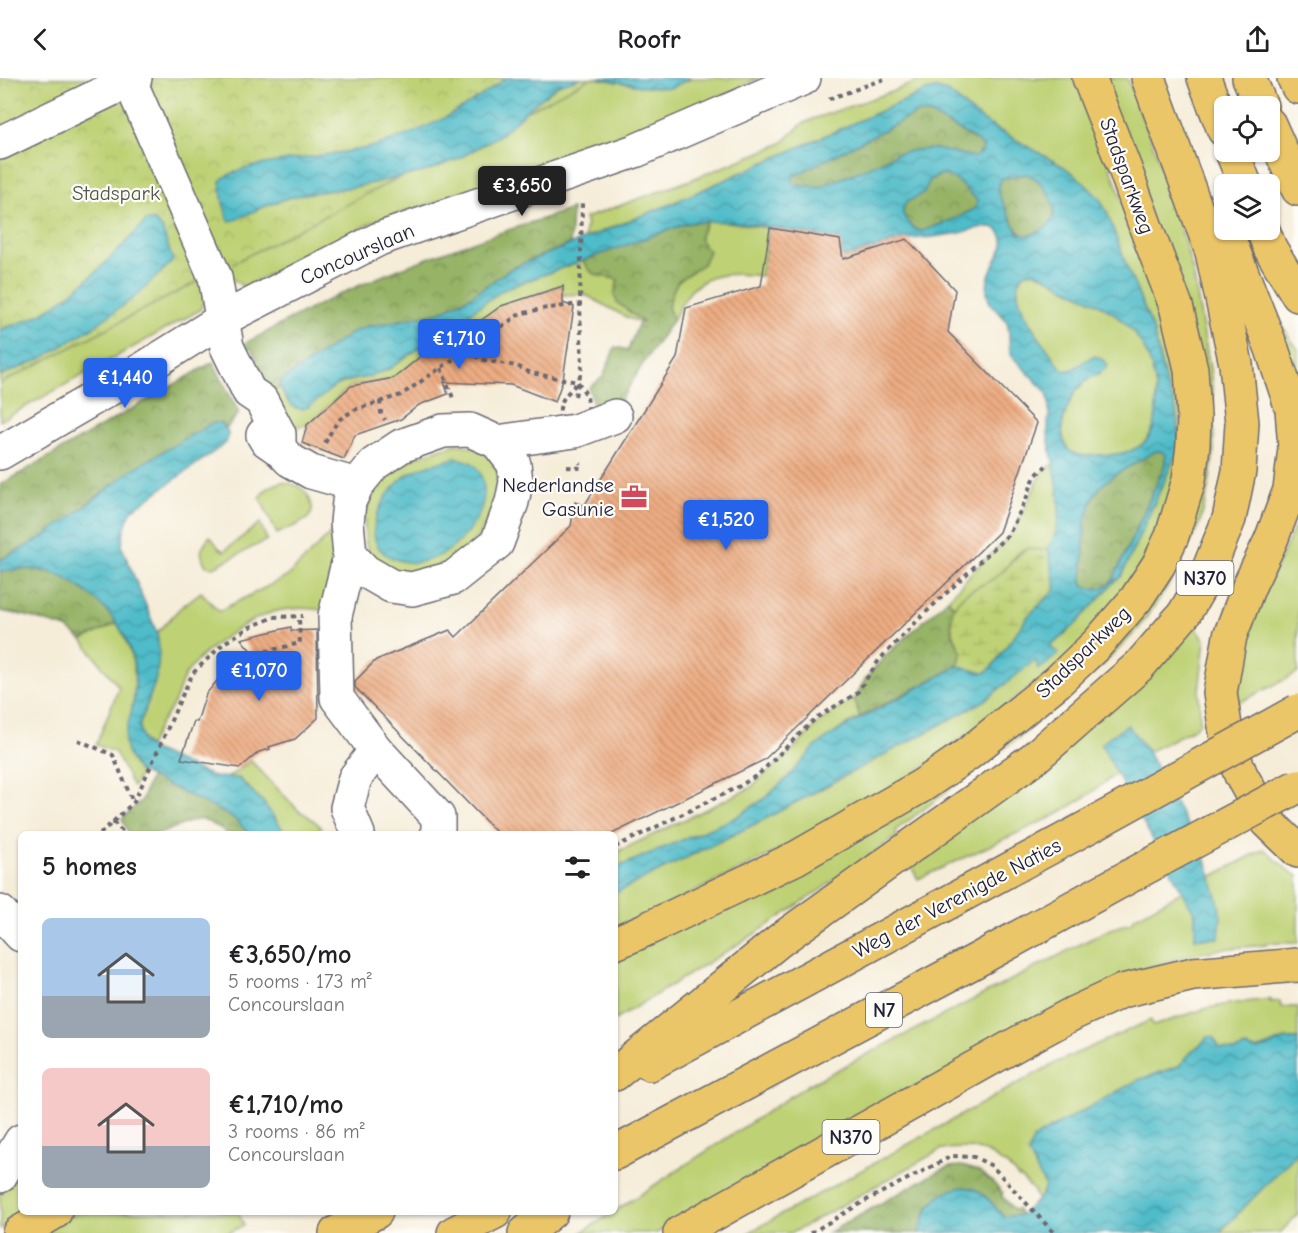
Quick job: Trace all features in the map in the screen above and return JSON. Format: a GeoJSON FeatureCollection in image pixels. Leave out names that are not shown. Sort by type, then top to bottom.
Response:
{"type":"FeatureCollection","features":[{"type":"Feature","properties":{"kind":"main road","name":"Stadsparkweg"},"geometry":{"type":"LineString","coordinates":[[618,942],[796,858],[923,785],[968,754],[1057,682],[1097,644],[1136,599],[1159,564],[1172,536],[1189,480],[1194,445],[1191,369],[1176,306],[1089,78]]}},
{"type":"Feature","properties":{"kind":"main road","name":"N370"},"geometry":{"type":"LineString","coordinates":[[618,1072],[780,940],[1033,759],[1139,666],[1184,614],[1206,576],[1229,519],[1239,471],[1242,423],[1236,364],[1212,252],[1148,78]]}},
{"type":"Feature","properties":{"kind":"main road","name":"N370"},"geometry":{"type":"LineString","coordinates":[[1165,78],[1214,203]]}},
{"type":"Feature","properties":{"kind":"main road"},"geometry":{"type":"LineString","coordinates":[[1204,78],[1214,104]]}},
{"type":"Feature","properties":{"kind":"main road"},"geometry":{"type":"LineString","coordinates":[[1249,78],[1257,96]]}},
{"type":"Feature","properties":{"kind":"main road"},"geometry":{"type":"LineString","coordinates":[[1294,78],[1298,87]]}},
{"type":"Feature","properties":{"kind":"main road"},"geometry":{"type":"LineString","coordinates":[[1280,149],[1298,189]]}},
{"type":"Feature","properties":{"kind":"main road","name":"N370"},"geometry":{"type":"LineString","coordinates":[[1228,240],[1272,349],[1292,409],[1295,448],[1290,490],[1230,636],[1220,693],[1227,738],[1241,775],[1266,820],[1298,852]]}},
{"type":"Feature","properties":{"kind":"main road"},"geometry":{"type":"LineString","coordinates":[[1267,240],[1298,295]]}},
{"type":"Feature","properties":{"kind":"main road","name":"Weg der Verenigde Naties"},"geometry":{"type":"LineString","coordinates":[[618,1082],[1298,711]]}},
{"type":"Feature","properties":{"kind":"main road","name":"N7"},"geometry":{"type":"LineString","coordinates":[[623,1152],[1298,786]]}},
{"type":"Feature","properties":{"kind":"main road","name":"N370"},"geometry":{"type":"LineString","coordinates":[[680,1233],[1022,1041],[1122,991],[1193,974],[1298,965]]}},
{"type":"Feature","properties":{"kind":"main road"},"geometry":{"type":"LineString","coordinates":[[19,1233],[50,1215]]}},
{"type":"Feature","properties":{"kind":"main road"},"geometry":{"type":"LineString","coordinates":[[336,1233],[369,1215]]}},
{"type":"Feature","properties":{"kind":"main road"},"geometry":{"type":"LineString","coordinates":[[454,1233],[489,1215]]}},
{"type":"Feature","properties":{"kind":"main road"},"geometry":{"type":"LineString","coordinates":[[525,1233],[547,1215]]}},
{"type":"Feature","properties":{"kind":"street"},"geometry":{"type":"LineString","coordinates":[[0,143],[132,79],[215,277],[227,347],[249,392],[261,400],[279,434],[279,449],[290,460],[311,472],[357,485]]}},
{"type":"Feature","properties":{"kind":"street","name":"Concourslaan"},"geometry":{"type":"LineString","coordinates":[[0,453],[135,374],[223,319],[379,239],[816,89]]}},
{"type":"Feature","properties":{"kind":"street"},"geometry":{"type":"LineString","coordinates":[[497,442],[575,431],[615,416]]}},
{"type":"Feature","properties":{"kind":"street"},"geometry":{"type":"LineString","coordinates":[[350,555],[365,571],[391,586],[412,589],[453,578],[497,543],[512,502],[516,482],[514,464],[497,442],[470,430],[443,431],[401,446],[374,464],[357,485],[349,502],[347,523],[350,555],[335,616],[337,698],[376,750],[438,817],[438,831]]}},
{"type":"Feature","properties":{"kind":"street"},"geometry":{"type":"LineString","coordinates":[[357,831],[347,808],[355,778],[376,750]]}},
{"type":"Feature","properties":{"kind":"street"},"geometry":{"type":"LineString","coordinates":[[0,912],[18,932]]}},
{"type":"Feature","properties":{"kind":"street"},"geometry":{"type":"LineString","coordinates":[[0,1176],[18,1146]]}},
{"type":"Feature","properties":{"kind":"path"},"geometry":{"type":"LineString","coordinates":[[816,89],[887,78]]}},
{"type":"Feature","properties":{"kind":"path"},"geometry":{"type":"LineString","coordinates":[[574,402],[582,367],[580,304],[582,196]]}},
{"type":"Feature","properties":{"kind":"path"},"geometry":{"type":"LineString","coordinates":[[321,450],[340,418],[354,410],[400,395],[520,314],[580,304]]}},
{"type":"Feature","properties":{"kind":"path"},"geometry":{"type":"LineString","coordinates":[[467,351],[482,360],[517,366],[531,373],[578,382],[587,396]]}},
{"type":"Feature","properties":{"kind":"path"},"geometry":{"type":"LineString","coordinates":[[441,368],[452,396]]}},
{"type":"Feature","properties":{"kind":"path"},"geometry":{"type":"LineString","coordinates":[[562,400],[578,382]]}},
{"type":"Feature","properties":{"kind":"path"},"geometry":{"type":"LineString","coordinates":[[618,846],[738,787],[759,774],[816,718],[857,693],[879,660],[1009,534],[1035,476],[1046,466]]}},
{"type":"Feature","properties":{"kind":"path"},"geometry":{"type":"LineString","coordinates":[[258,671],[256,654],[300,643],[299,616]]}},
{"type":"Feature","properties":{"kind":"path"},"geometry":{"type":"LineString","coordinates":[[103,831],[134,802],[193,673],[224,643],[250,627],[274,617],[335,616]]}},
{"type":"Feature","properties":{"kind":"path"},"geometry":{"type":"LineString","coordinates":[[78,740],[113,755],[134,802]]}},
{"type":"Feature","properties":{"kind":"path"},"geometry":{"type":"LineString","coordinates":[[113,822],[122,831]]}},
{"type":"Feature","properties":{"kind":"path"},"geometry":{"type":"LineString","coordinates":[[811,1233],[863,1202],[952,1156],[974,1157],[992,1166],[1054,1233]]}},
{"type":"Feature","properties":{"kind":"green space","name":"Stadspark"},"geometry":{"type":"Polygon","coordinates":[[[0,78],[591,78],[0,384],[0,78]]]}},
{"type":"Feature","properties":{"kind":"green space"},"geometry":{"type":"Polygon","coordinates":[[[581,78],[596,78],[646,87],[691,78],[759,78],[711,102],[627,138],[450,198],[377,220],[244,287],[229,277],[210,223],[424,172],[458,159],[500,135],[527,110],[581,78]]]}},
{"type":"Feature","properties":{"kind":"green space"},"geometry":{"type":"Polygon","coordinates":[[[925,78],[1078,78],[1179,356],[1181,466],[1148,565],[1081,650],[872,805],[618,930],[618,892],[763,820],[984,701],[1035,659],[1037,663],[1049,647],[1074,626],[1121,577],[1180,446],[1175,405],[1166,385],[1153,329],[1129,272],[1064,167],[990,125],[949,93],[936,89],[926,91],[666,206],[585,238],[587,226],[585,218],[768,149],[782,143],[802,124],[925,78]]]}},
{"type":"Feature","properties":{"kind":"green space"},"geometry":{"type":"Polygon","coordinates":[[[1100,78],[1127,78],[1155,150],[1174,204],[1193,272],[1210,369],[1214,452],[1208,492],[1200,522],[1180,565],[1139,628],[1106,662],[1024,734],[896,830],[897,836],[819,891],[756,933],[618,1018],[618,953],[1082,678],[1204,443],[1100,78]]]}},
{"type":"Feature","properties":{"kind":"green space"},"geometry":{"type":"Polygon","coordinates":[[[917,113],[930,114],[971,137],[983,146],[982,151],[975,157],[935,149],[895,154],[820,187],[795,185],[792,180],[794,176],[917,113]]]}},
{"type":"Feature","properties":{"kind":"green space"},"geometry":{"type":"Polygon","coordinates":[[[1026,174],[1040,182],[1053,204],[1055,215],[1050,224],[1026,236],[1018,232],[998,191],[1003,178],[1026,174]]]}},
{"type":"Feature","properties":{"kind":"green space"},"geometry":{"type":"Polygon","coordinates":[[[941,175],[953,177],[977,200],[976,208],[923,231],[916,229],[911,226],[903,214],[904,205],[915,198],[930,180],[941,175]]]}},
{"type":"Feature","properties":{"kind":"green space"},"geometry":{"type":"Polygon","coordinates":[[[173,203],[204,289],[205,299],[200,310],[0,421],[0,376],[173,203]]]}},
{"type":"Feature","properties":{"kind":"green space"},"geometry":{"type":"Polygon","coordinates":[[[572,209],[570,244],[512,268],[470,297],[438,313],[355,331],[284,379],[280,387],[270,393],[251,362],[257,359],[251,348],[244,351],[242,345],[356,287],[436,255],[572,209]]]}},
{"type":"Feature","properties":{"kind":"green space"},"geometry":{"type":"Polygon","coordinates":[[[707,221],[769,228],[761,276],[733,274],[705,280],[690,292],[673,320],[668,307],[678,281],[704,263],[700,235],[707,221]]]}},
{"type":"Feature","properties":{"kind":"green space"},"geometry":{"type":"Polygon","coordinates":[[[707,221],[700,236],[702,243],[709,251],[703,264],[678,281],[668,307],[673,320],[616,408],[594,407],[589,388],[603,377],[615,347],[628,350],[639,322],[644,323],[618,303],[614,296],[618,280],[594,274],[583,260],[688,223],[707,221]]]}},
{"type":"Feature","properties":{"kind":"green space"},"geometry":{"type":"Polygon","coordinates":[[[583,260],[594,274],[619,280],[614,296],[618,303],[646,324],[628,318],[584,294],[563,295],[562,285],[501,307],[462,334],[444,337],[395,378],[351,386],[307,425],[287,428],[270,393],[280,387],[292,405],[298,408],[307,407],[335,386],[389,369],[503,290],[583,260]]]}},
{"type":"Feature","properties":{"kind":"green space"},"geometry":{"type":"Polygon","coordinates":[[[1034,271],[1107,309],[1129,327],[1145,351],[1156,386],[1155,422],[1147,439],[1133,450],[1113,454],[1077,455],[1070,451],[1064,441],[1063,421],[1075,392],[1083,383],[1107,366],[1094,356],[1074,369],[1064,371],[1061,368],[1023,311],[1019,298],[1018,286],[1021,277],[1034,271]]]}},
{"type":"Feature","properties":{"kind":"green space"},"geometry":{"type":"Polygon","coordinates":[[[1271,304],[1298,349],[1298,381],[1271,304]]]}},
{"type":"Feature","properties":{"kind":"green space"},"geometry":{"type":"Polygon","coordinates":[[[213,362],[239,413],[227,428],[221,423],[116,482],[55,529],[0,560],[0,485],[213,362]]]}},
{"type":"Feature","properties":{"kind":"green space"},"geometry":{"type":"Polygon","coordinates":[[[456,444],[476,448],[486,454],[495,464],[499,476],[499,490],[495,504],[482,531],[459,557],[435,568],[401,575],[371,561],[365,535],[365,522],[371,499],[377,489],[385,479],[411,459],[456,444]]]}},
{"type":"Feature","properties":{"kind":"green space"},"geometry":{"type":"Polygon","coordinates":[[[1156,451],[1166,454],[1164,468],[1113,580],[1101,588],[1087,588],[1082,583],[1085,523],[1093,498],[1100,487],[1114,475],[1156,451]]]}},
{"type":"Feature","properties":{"kind":"green space"},"geometry":{"type":"Polygon","coordinates":[[[1054,464],[1059,521],[1053,541],[1044,550],[1027,548],[1021,551],[1005,570],[967,593],[954,607],[948,599],[1014,530],[1043,470],[1054,464]]]}},
{"type":"Feature","properties":{"kind":"green space"},"geometry":{"type":"Polygon","coordinates":[[[282,482],[301,488],[311,502],[312,511],[305,520],[277,534],[260,498],[266,489],[282,482]]]}},
{"type":"Feature","properties":{"kind":"green space"},"geometry":{"type":"Polygon","coordinates":[[[1298,519],[1298,673],[1238,703],[1239,678],[1249,630],[1298,519]]]}},
{"type":"Feature","properties":{"kind":"green space"},"geometry":{"type":"Polygon","coordinates":[[[260,523],[267,540],[214,567],[206,566],[202,550],[210,536],[224,551],[260,523]]]}},
{"type":"Feature","properties":{"kind":"green space"},"geometry":{"type":"Polygon","coordinates":[[[331,533],[335,536],[337,545],[322,610],[291,609],[269,613],[218,642],[186,674],[173,706],[161,722],[149,747],[142,738],[140,726],[157,668],[157,633],[180,608],[201,592],[219,611],[288,576],[331,533]]]}},
{"type":"Feature","properties":{"kind":"green space"},"geometry":{"type":"Polygon","coordinates":[[[1028,548],[1041,550],[1048,548],[1056,589],[1029,615],[992,667],[985,673],[958,666],[962,653],[952,630],[951,615],[958,601],[965,594],[1005,570],[1020,553],[1028,548]]]}},
{"type":"Feature","properties":{"kind":"green space"},"geometry":{"type":"Polygon","coordinates":[[[13,569],[41,570],[68,578],[102,605],[117,623],[82,640],[67,628],[0,611],[0,572],[13,569]]]}},
{"type":"Feature","properties":{"kind":"green space"},"geometry":{"type":"Polygon","coordinates":[[[948,599],[954,607],[951,620],[952,630],[962,653],[958,666],[860,717],[854,698],[866,678],[886,655],[948,599]]]}},
{"type":"Feature","properties":{"kind":"green space"},"geometry":{"type":"Polygon","coordinates":[[[117,623],[126,640],[135,675],[131,719],[138,771],[141,772],[133,787],[115,752],[96,745],[119,687],[82,640],[117,623]]]}},
{"type":"Feature","properties":{"kind":"green space"},"geometry":{"type":"Polygon","coordinates":[[[1192,623],[1205,640],[1199,691],[1200,723],[1148,752],[1127,726],[1102,744],[1117,773],[1084,798],[1054,816],[918,879],[909,863],[1192,623]]]}},
{"type":"Feature","properties":{"kind":"green space"},"geometry":{"type":"Polygon","coordinates":[[[854,698],[860,717],[839,730],[764,799],[735,818],[618,867],[618,852],[750,788],[791,752],[818,723],[854,698]]]}},
{"type":"Feature","properties":{"kind":"green space"},"geometry":{"type":"Polygon","coordinates":[[[251,761],[299,811],[322,828],[316,831],[284,831],[263,802],[239,778],[227,778],[251,761]]]}},
{"type":"Feature","properties":{"kind":"green space"},"geometry":{"type":"Polygon","coordinates":[[[151,776],[223,812],[236,820],[246,831],[224,831],[202,819],[167,831],[128,831],[122,819],[141,801],[151,776]]]}},
{"type":"Feature","properties":{"kind":"green space"},"geometry":{"type":"Polygon","coordinates":[[[1264,849],[1298,876],[1298,943],[1266,943],[1266,945],[1221,949],[1181,957],[1134,973],[657,1233],[581,1233],[609,1215],[618,1215],[618,1209],[808,1085],[1108,930],[1132,922],[1134,918],[1183,891],[1195,914],[1195,938],[1218,938],[1221,916],[1211,877],[1264,849]]]}},
{"type":"Feature","properties":{"kind":"green space"},"geometry":{"type":"Polygon","coordinates":[[[1270,999],[1270,1002],[1280,1001],[1281,1007],[1298,1007],[1298,1039],[1285,1039],[1260,1049],[1246,1047],[1234,1051],[1220,1049],[1213,1037],[1193,1050],[1179,1066],[1138,1080],[1039,1135],[1028,1153],[1045,1186],[1042,1196],[1038,1199],[1035,1192],[1007,1165],[988,1153],[978,1149],[942,1149],[792,1233],[748,1233],[1055,1063],[1151,1020],[1153,1026],[1204,1009],[1270,999]]]}},
{"type":"Feature","properties":{"kind":"green space"},"geometry":{"type":"Polygon","coordinates":[[[1298,1152],[1298,1214],[1280,1233],[1219,1233],[1298,1152]]]}},
{"type":"Feature","properties":{"kind":"green space"},"geometry":{"type":"Polygon","coordinates":[[[961,1166],[980,1172],[989,1179],[1003,1193],[1001,1195],[1015,1211],[1017,1209],[1021,1215],[1004,1217],[984,1195],[964,1187],[951,1190],[934,1201],[926,1212],[919,1233],[828,1233],[935,1173],[949,1167],[961,1166]]]}},
{"type":"Feature","properties":{"kind":"green space"},"geometry":{"type":"Polygon","coordinates":[[[18,1177],[18,1215],[26,1215],[0,1229],[0,1190],[18,1177]]]}},
{"type":"Feature","properties":{"kind":"green space"},"geometry":{"type":"Polygon","coordinates":[[[73,1215],[239,1215],[244,1225],[228,1233],[41,1233],[73,1215]]]}},
{"type":"Feature","properties":{"kind":"water"},"geometry":{"type":"Polygon","coordinates":[[[506,78],[581,78],[558,85],[500,135],[458,159],[424,172],[288,198],[229,221],[223,203],[220,181],[231,174],[268,163],[371,147],[408,135],[475,100],[506,78]]]}},
{"type":"Feature","properties":{"kind":"water"},"geometry":{"type":"Polygon","coordinates":[[[596,78],[691,78],[671,88],[646,87],[596,78]]]}},
{"type":"Feature","properties":{"kind":"water"},"geometry":{"type":"Polygon","coordinates":[[[936,89],[949,93],[990,125],[1064,167],[1099,198],[1107,212],[1153,329],[1166,385],[1175,405],[1180,446],[1121,577],[1074,626],[1050,647],[1058,654],[1040,669],[1035,660],[984,701],[763,820],[618,892],[618,867],[735,818],[764,799],[816,746],[839,730],[958,666],[985,673],[992,667],[1029,615],[1056,589],[1048,548],[1057,528],[1059,506],[1048,434],[1048,398],[1047,393],[1011,355],[1007,323],[991,305],[988,298],[989,275],[1003,245],[1001,234],[995,228],[980,227],[947,235],[907,238],[843,258],[840,240],[745,223],[688,223],[503,290],[389,369],[368,377],[343,382],[308,407],[298,408],[286,399],[280,384],[284,379],[355,331],[438,313],[470,297],[512,268],[666,206],[926,91],[936,89]],[[917,113],[794,176],[792,180],[795,185],[820,187],[895,154],[935,149],[975,157],[982,151],[983,146],[971,137],[930,114],[917,113]],[[1026,174],[1003,178],[998,193],[1018,232],[1026,236],[1036,233],[1050,223],[1053,219],[1054,206],[1040,182],[1026,174]],[[940,175],[930,180],[923,193],[907,202],[903,209],[903,214],[911,226],[916,229],[923,231],[976,208],[977,200],[965,188],[956,180],[940,175]],[[1034,271],[1021,277],[1018,286],[1019,298],[1023,311],[1061,368],[1064,371],[1073,369],[1093,356],[1102,359],[1107,366],[1084,383],[1069,404],[1062,429],[1068,448],[1077,455],[1089,456],[1113,455],[1140,446],[1152,432],[1157,398],[1152,368],[1140,342],[1122,320],[1107,309],[1034,271]],[[1156,451],[1114,475],[1100,487],[1093,498],[1085,523],[1082,583],[1087,588],[1101,588],[1113,580],[1164,468],[1166,455],[1161,451],[1156,451]]]}},
{"type":"Feature","properties":{"kind":"water"},"geometry":{"type":"Polygon","coordinates":[[[146,221],[155,221],[162,228],[173,261],[135,297],[95,326],[43,358],[0,376],[0,330],[34,317],[58,303],[98,270],[146,221]]]}},
{"type":"Feature","properties":{"kind":"water"},"geometry":{"type":"Polygon","coordinates":[[[212,423],[221,423],[228,432],[226,443],[132,510],[126,523],[122,547],[157,633],[159,648],[155,682],[139,726],[143,742],[153,750],[214,777],[238,778],[263,802],[284,831],[246,831],[236,820],[223,812],[138,771],[125,743],[134,698],[134,666],[131,651],[118,625],[98,602],[65,578],[35,569],[0,572],[0,560],[38,540],[133,469],[212,423]]]}},
{"type":"Feature","properties":{"kind":"water"},"geometry":{"type":"Polygon","coordinates":[[[455,458],[472,463],[483,480],[483,501],[473,524],[451,549],[433,558],[407,562],[390,557],[380,549],[375,538],[374,526],[385,499],[404,477],[415,470],[455,458]]]}},
{"type":"Feature","properties":{"kind":"water"},"geometry":{"type":"Polygon","coordinates":[[[1128,725],[1148,752],[1206,860],[1221,916],[1219,938],[1195,938],[1195,914],[1101,744],[1128,725]]]}},
{"type":"Feature","properties":{"kind":"water"},"geometry":{"type":"Polygon","coordinates":[[[1207,1037],[1213,1037],[1220,1048],[1234,1051],[1246,1047],[1256,1050],[1278,1041],[1298,1039],[1298,1152],[1219,1233],[919,1233],[930,1206],[945,1193],[957,1188],[970,1188],[980,1192],[1004,1217],[1021,1215],[1041,1196],[1045,1186],[1028,1153],[1033,1140],[1138,1080],[1179,1066],[1207,1037]]]}},
{"type":"Feature","properties":{"kind":"building"},"geometry":{"type":"Polygon","coordinates":[[[770,228],[840,240],[843,259],[907,239],[955,290],[948,332],[1037,423],[999,532],[764,760],[618,831],[495,831],[355,687],[355,681],[376,660],[450,630],[456,637],[571,526],[575,502],[584,506],[677,358],[686,308],[761,286],[770,228]]]}},
{"type":"Feature","properties":{"kind":"building"},"geometry":{"type":"Polygon","coordinates":[[[563,286],[563,303],[574,307],[563,379],[555,402],[511,385],[444,382],[448,394],[419,405],[401,419],[355,435],[344,459],[302,443],[307,425],[351,386],[394,378],[444,337],[462,334],[501,306],[563,286]]]}},
{"type":"Feature","properties":{"kind":"building"},"geometry":{"type":"Polygon","coordinates":[[[291,627],[291,631],[317,630],[318,718],[295,739],[259,752],[240,768],[181,759],[206,694],[221,676],[267,670],[241,639],[291,627]]]}},
{"type":"Feature","properties":{"kind":"place","name":"Nederlandse Gasunie"},"geometry":{"type":"Point","coordinates":[634,497]}}]}
